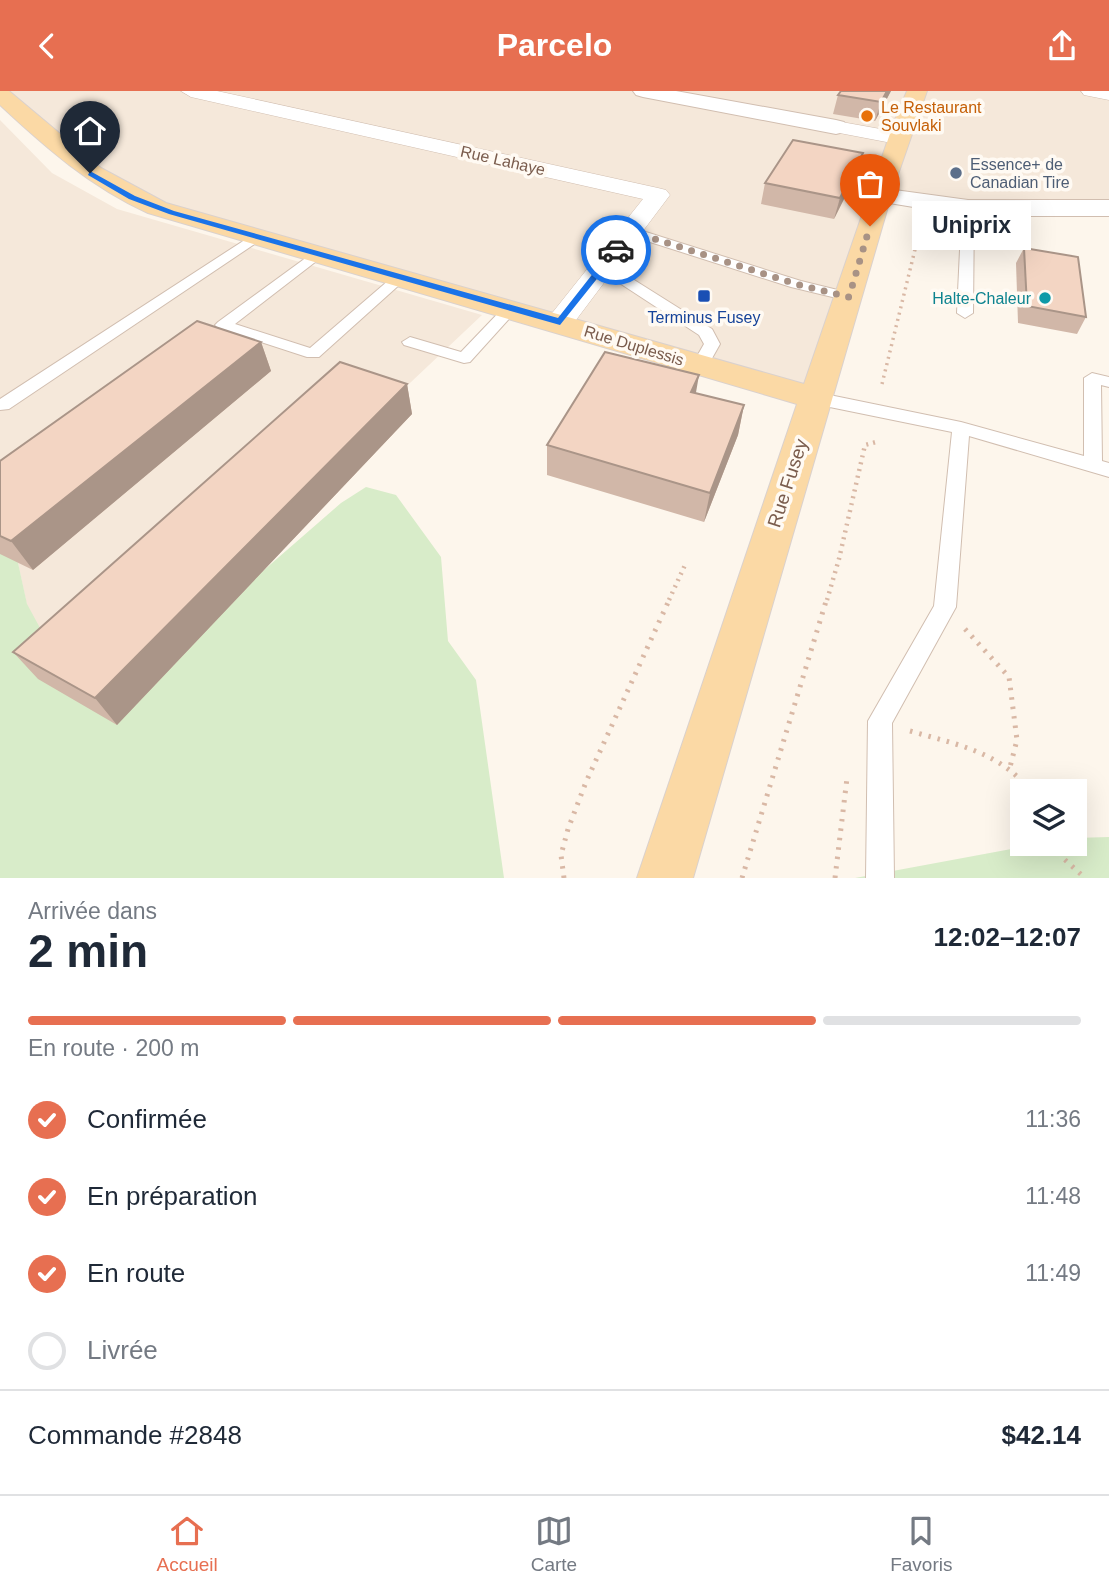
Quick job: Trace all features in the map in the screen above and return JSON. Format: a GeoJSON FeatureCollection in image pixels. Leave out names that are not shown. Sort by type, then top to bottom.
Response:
{"type":"FeatureCollection","features":[{"type":"Feature","properties":{"kind":"main road","name":"Rue Fusey"},"geometry":{"type":"LineString","coordinates":[[665,878],[771,531],[849,297],[897,138],[916,91]]}},
{"type":"Feature","properties":{"kind":"main road","name":"Rue Duplessis"},"geometry":{"type":"LineString","coordinates":[[5,94],[65,153],[117,190],[172,213],[560,322],[815,398]]}},
{"type":"Feature","properties":{"kind":"street","name":"Rue Lahaye"},"geometry":{"type":"LineString","coordinates":[[191,91],[658,195],[560,322]]}},
{"type":"Feature","properties":{"kind":"street"},"geometry":{"type":"LineString","coordinates":[[643,91],[897,138]]}},
{"type":"Feature","properties":{"kind":"street"},"geometry":{"type":"LineString","coordinates":[[1091,91],[1109,94]]}},
{"type":"Feature","properties":{"kind":"street"},"geometry":{"type":"LineString","coordinates":[[880,195],[926,204],[968,208],[1109,208]]}},
{"type":"Feature","properties":{"kind":"lane"},"geometry":{"type":"LineString","coordinates":[[965,313],[968,208]]}},
{"type":"Feature","properties":{"kind":"lane"},"geometry":{"type":"LineString","coordinates":[[630,231],[796,284],[849,297]]}},
{"type":"Feature","properties":{"kind":"lane"},"geometry":{"type":"LineString","coordinates":[[3,405],[257,236]]}},
{"type":"Feature","properties":{"kind":"lane"},"geometry":{"type":"LineString","coordinates":[[202,329],[223,325],[318,253]]}},
{"type":"Feature","properties":{"kind":"lane"},"geometry":{"type":"LineString","coordinates":[[598,272],[626,281],[706,332],[712,344],[700,365]]}},
{"type":"Feature","properties":{"kind":"lane"},"geometry":{"type":"LineString","coordinates":[[223,325],[313,354],[401,277]]}},
{"type":"Feature","properties":{"kind":"lane"},"geometry":{"type":"LineString","coordinates":[[410,342],[464,358],[511,308]]}},
{"type":"Feature","properties":{"kind":"lane"},"geometry":{"type":"LineString","coordinates":[[815,398],[961,428],[1101,468],[1092,378],[1109,382]]}},
{"type":"Feature","properties":{"kind":"lane"},"geometry":{"type":"LineString","coordinates":[[880,878],[880,721],[945,607],[961,428]]}},
{"type":"Feature","properties":{"kind":"path"},"geometry":{"type":"LineString","coordinates":[[882,384],[926,204]]}},
{"type":"Feature","properties":{"kind":"path"},"geometry":{"type":"LineString","coordinates":[[742,878],[839,559],[865,445],[877,442]]}},
{"type":"Feature","properties":{"kind":"path"},"geometry":{"type":"LineString","coordinates":[[564,878],[561,855],[573,817],[685,565]]}},
{"type":"Feature","properties":{"kind":"path"},"geometry":{"type":"LineString","coordinates":[[945,607],[1009,677],[1017,740],[1010,767]]}},
{"type":"Feature","properties":{"kind":"path"},"geometry":{"type":"LineString","coordinates":[[902,728],[982,754],[1010,767],[1020,779]]}},
{"type":"Feature","properties":{"kind":"path"},"geometry":{"type":"LineString","coordinates":[[1063,856],[1085,878]]}},
{"type":"Feature","properties":{"kind":"shaded area"},"geometry":{"type":"Polygon","coordinates":[[[0,91],[1109,91],[1109,208],[1072,209],[881,195],[815,398],[132,198],[0,91]]]}},
{"type":"Feature","properties":{"kind":"shaded area"},"geometry":{"type":"Polygon","coordinates":[[[0,120],[52,173],[117,209],[482,315],[52,721],[0,480],[0,120]]]}},
{"type":"Feature","properties":{"kind":"green space"},"geometry":{"type":"Polygon","coordinates":[[[0,480],[27,604],[58,661],[140,678],[341,503],[366,487],[396,495],[441,557],[448,641],[476,680],[504,878],[0,878],[0,480]]]}},
{"type":"Feature","properties":{"kind":"green space"},"geometry":{"type":"Polygon","coordinates":[[[1109,837],[1109,878],[855,878],[1010,849],[1010,856],[1087,856],[1087,838],[1109,837]]]}},
{"type":"Feature","properties":{"kind":"building"},"geometry":{"type":"Polygon","coordinates":[[[841,91],[887,91],[881,102],[838,95],[841,91]]]}},
{"type":"Feature","properties":{"kind":"building"},"geometry":{"type":"Polygon","coordinates":[[[793,140],[863,153],[840,198],[765,183],[793,140]]]}},
{"type":"Feature","properties":{"kind":"building"},"geometry":{"type":"Polygon","coordinates":[[[1024,248],[1078,257],[1086,317],[1027,306],[1024,248]]]}},
{"type":"Feature","properties":{"kind":"building"},"geometry":{"type":"Polygon","coordinates":[[[197,321],[261,342],[11,541],[0,536],[0,461],[197,321]]]}},
{"type":"Feature","properties":{"kind":"building"},"geometry":{"type":"Polygon","coordinates":[[[605,352],[699,375],[691,392],[744,405],[710,493],[547,445],[605,352]]]}},
{"type":"Feature","properties":{"kind":"building"},"geometry":{"type":"Polygon","coordinates":[[[340,362],[407,384],[95,698],[13,652],[340,362]]]}},
{"type":"Feature","properties":{"kind":"way so far"},"geometry":{"type":"LineString","coordinates":[[616,250],[630,231],[650,235],[796,284],[849,297],[870,226]]}},
{"type":"Feature","properties":{"kind":"place","name":"Le Restaurant Souvlaki"},"geometry":{"type":"Point","coordinates":[867,116]}},
{"type":"Feature","properties":{"kind":"place","name":"Essence+ de Canadian Tire"},"geometry":{"type":"Point","coordinates":[956,173]}},
{"type":"Feature","properties":{"kind":"place","name":"Uniprix"},"geometry":{"type":"Point","coordinates":[870,226]}},
{"type":"Feature","properties":{"kind":"place","name":"Terminus Fusey"},"geometry":{"type":"Point","coordinates":[704,296]}},
{"type":"Feature","properties":{"kind":"place","name":"Halte-Chaleur"},"geometry":{"type":"Point","coordinates":[1045,298]}},
{"type":"Feature","properties":{"kind":"route"},"geometry":{"type":"LineString","coordinates":[[90,173],[132,198],[172,213],[560,322],[616,250]]}}]}
